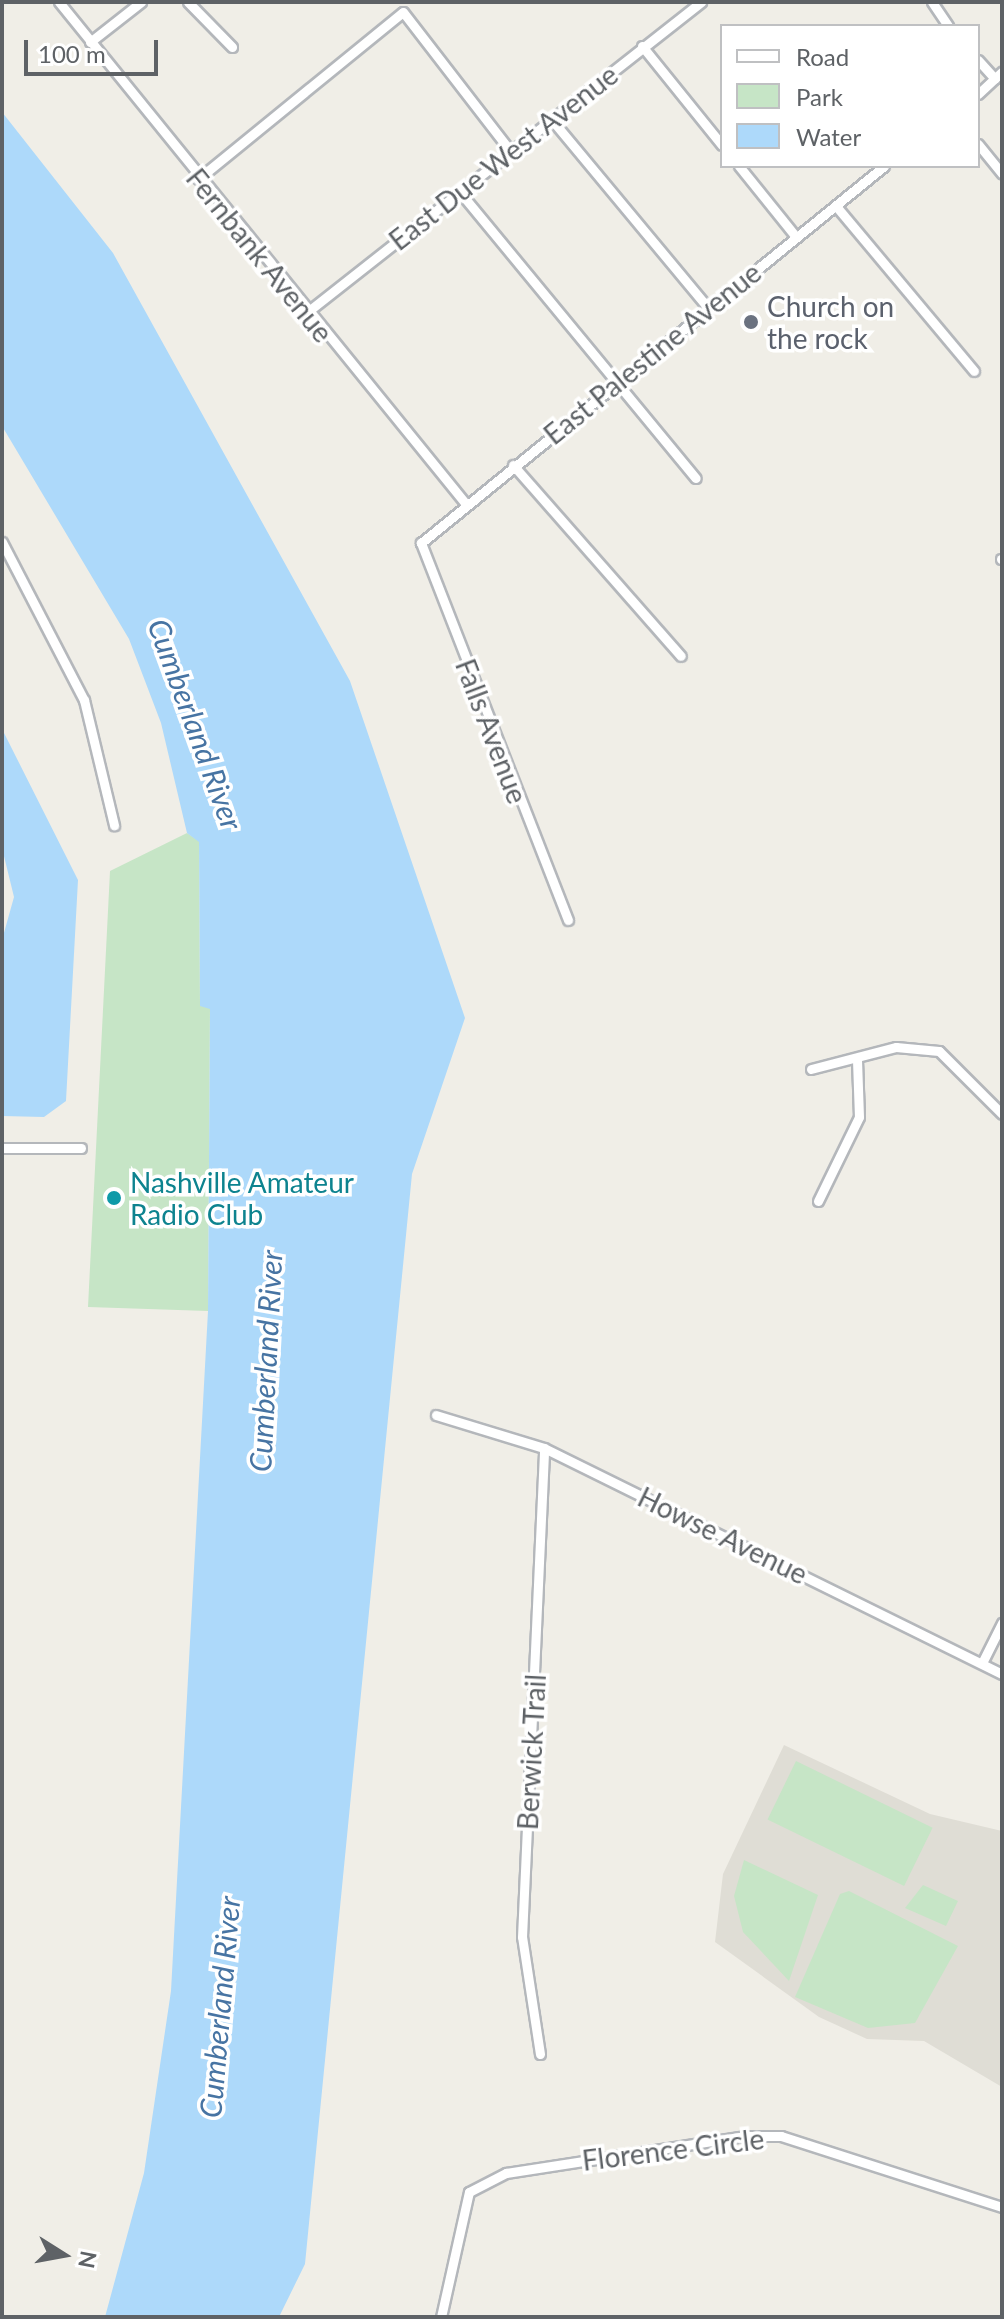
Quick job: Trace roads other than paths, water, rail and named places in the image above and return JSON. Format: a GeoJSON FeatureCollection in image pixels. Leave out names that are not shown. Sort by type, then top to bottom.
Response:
{"type":"FeatureCollection","features":[{"type":"Feature","properties":{"kind":"street","name":"Fernbank Avenue"},"geometry":{"type":"LineString","coordinates":[[59,2],[306,313],[466,504]]}},
{"type":"Feature","properties":{"kind":"street"},"geometry":{"type":"LineString","coordinates":[[90,42],[141,2]]}},
{"type":"Feature","properties":{"kind":"street"},"geometry":{"type":"LineString","coordinates":[[188,2],[232,47]]}},
{"type":"Feature","properties":{"kind":"street","name":"East Due West Avenue"},"geometry":{"type":"LineString","coordinates":[[306,313],[509,149],[552,120],[701,2]]}},
{"type":"Feature","properties":{"kind":"street"},"geometry":{"type":"LineString","coordinates":[[932,2],[947,24]]}},
{"type":"Feature","properties":{"kind":"street"},"geometry":{"type":"LineString","coordinates":[[198,179],[403,12],[509,149]]}},
{"type":"Feature","properties":{"kind":"street"},"geometry":{"type":"LineString","coordinates":[[642,46],[720,143]]}},
{"type":"Feature","properties":{"kind":"street"},"geometry":{"type":"LineString","coordinates":[[980,62],[998,76],[980,92]]}},
{"type":"Feature","properties":{"kind":"street"},"geometry":{"type":"LineString","coordinates":[[552,120],[708,308]]}},
{"type":"Feature","properties":{"kind":"street"},"geometry":{"type":"LineString","coordinates":[[980,146],[1002,174]]}},
{"type":"Feature","properties":{"kind":"street"},"geometry":{"type":"LineString","coordinates":[[741,168],[796,237]]}},
{"type":"Feature","properties":{"kind":"street","name":"East Palestine Avenue"},"geometry":{"type":"LineString","coordinates":[[422,542],[613,380],[882,168]]}},
{"type":"Feature","properties":{"kind":"street"},"geometry":{"type":"LineString","coordinates":[[459,191],[696,478]]}},
{"type":"Feature","properties":{"kind":"street"},"geometry":{"type":"LineString","coordinates":[[836,206],[974,371]]}},
{"type":"Feature","properties":{"kind":"street"},"geometry":{"type":"LineString","coordinates":[[513,465],[681,656]]}},
{"type":"Feature","properties":{"kind":"street"},"geometry":{"type":"LineString","coordinates":[[2,542],[84,700],[114,825]]}},
{"type":"Feature","properties":{"kind":"street","name":"Falls Avenue"},"geometry":{"type":"LineString","coordinates":[[422,542],[568,920]]}},
{"type":"Feature","properties":{"kind":"street"},"geometry":{"type":"LineString","coordinates":[[811,1069],[896,1047],[939,1051],[1002,1114]]}},
{"type":"Feature","properties":{"kind":"street"},"geometry":{"type":"LineString","coordinates":[[818,1201],[859,1117],[857,1059]]}},
{"type":"Feature","properties":{"kind":"street"},"geometry":{"type":"LineString","coordinates":[[2,1148],[81,1148]]}},
{"type":"Feature","properties":{"kind":"street","name":"Howse Avenue"},"geometry":{"type":"LineString","coordinates":[[436,1415],[544,1448],[1002,1674]]}},
{"type":"Feature","properties":{"kind":"street","name":"Berwick Trail"},"geometry":{"type":"LineString","coordinates":[[540,2054],[522,1937],[544,1448]]}},
{"type":"Feature","properties":{"kind":"street"},"geometry":{"type":"LineString","coordinates":[[982,1663],[1002,1623]]}},
{"type":"Feature","properties":{"kind":"street","name":"Florence Circle"},"geometry":{"type":"LineString","coordinates":[[441,2317],[459,2224],[469,2192],[506,2173],[744,2136],[808,2142],[1002,2207]]}},
{"type":"Feature","properties":{"kind":"water","name":"Cumberland River"},"geometry":{"type":"Polygon","coordinates":[[[2,112],[113,253],[350,681],[465,1018],[412,1174],[305,2264],[279,2317],[105,2317],[144,2173],[171,1991],[208,1311],[210,1009],[200,1006],[199,842],[187,833],[161,723],[129,639],[2,426],[2,112]]]}},
{"type":"Feature","properties":{"kind":"water"},"geometry":{"type":"Polygon","coordinates":[[[2,729],[78,880],[66,1101],[44,1117],[2,1116],[2,940],[14,897],[2,848],[2,729]]]}},
{"type":"Feature","properties":{"kind":"place","name":"Church on the rock"},"geometry":{"type":"Point","coordinates":[751,322]}},
{"type":"Feature","properties":{"kind":"place","name":"Nashville Amateur Radio Club"},"geometry":{"type":"Point","coordinates":[114,1198]}}]}
